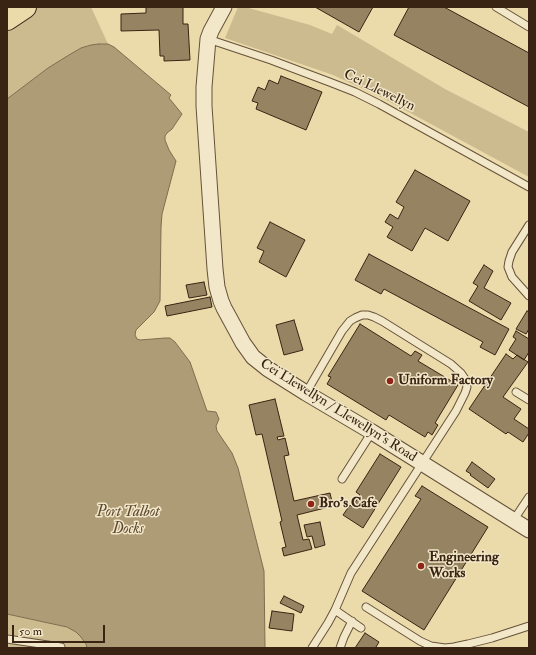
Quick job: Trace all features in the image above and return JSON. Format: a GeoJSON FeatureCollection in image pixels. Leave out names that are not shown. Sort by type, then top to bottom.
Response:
{"type":"FeatureCollection","features":[{"type":"Feature","properties":{"kind":"main road"},"geometry":{"type":"LineString","coordinates":[[7,19],[25,7]]}},
{"type":"Feature","properties":{"kind":"street","name":"Cei Llewellyn / Llewellyn's Road"},"geometry":{"type":"LineString","coordinates":[[224,7],[208,39],[204,80],[204,106],[217,287],[221,300],[237,334],[253,357],[268,369],[529,530]]}},
{"type":"Feature","properties":{"kind":"lane"},"geometry":{"type":"LineString","coordinates":[[496,7],[529,27]]}},
{"type":"Feature","properties":{"kind":"lane","name":"Cei Llewellyn"},"geometry":{"type":"LineString","coordinates":[[208,39],[272,60],[355,92],[529,187]]}},
{"type":"Feature","properties":{"kind":"lane"},"geometry":{"type":"LineString","coordinates":[[529,225],[512,252],[508,267],[512,277],[529,296]]}},
{"type":"Feature","properties":{"kind":"lane"},"geometry":{"type":"LineString","coordinates":[[306,393],[342,331],[350,321],[355,318],[368,315],[382,321],[451,364],[461,373],[467,387],[456,411],[351,574],[335,610],[312,648]]}},
{"type":"Feature","properties":{"kind":"lane"},"geometry":{"type":"LineString","coordinates":[[516,392],[529,400]]}},
{"type":"Feature","properties":{"kind":"lane"},"geometry":{"type":"LineString","coordinates":[[342,478],[372,432]]}},
{"type":"Feature","properties":{"kind":"lane"},"geometry":{"type":"LineString","coordinates":[[513,521],[529,497]]}},
{"type":"Feature","properties":{"kind":"lane"},"geometry":{"type":"LineString","coordinates":[[366,607],[420,641],[431,646],[438,647],[454,647],[468,644],[529,626]]}},
{"type":"Feature","properties":{"kind":"lane"},"geometry":{"type":"LineString","coordinates":[[335,610],[361,628]]}},
{"type":"Feature","properties":{"kind":"lane"},"geometry":{"type":"LineString","coordinates":[[340,648],[352,621]]}},
{"type":"Feature","properties":{"kind":"lane"},"geometry":{"type":"LineString","coordinates":[[7,639],[61,647]]}},
{"type":"Feature","properties":{"kind":"shaded area"},"geometry":{"type":"Polygon","coordinates":[[[36,7],[91,7],[108,44],[91,45],[81,48],[48,68],[7,99],[7,27],[36,7]]]}},
{"type":"Feature","properties":{"kind":"shaded area"},"geometry":{"type":"Polygon","coordinates":[[[238,7],[245,7],[310,25],[332,34],[337,25],[445,89],[529,132],[529,177],[379,96],[333,75],[225,38],[238,7]]]}},
{"type":"Feature","properties":{"kind":"shaded area"},"geometry":{"type":"Polygon","coordinates":[[[7,614],[67,627],[81,637],[87,648],[7,648],[7,614]]]}},
{"type":"Feature","properties":{"kind":"water","name":"Port Talbot Docks"},"geometry":{"type":"Polygon","coordinates":[[[99,44],[108,44],[114,47],[171,95],[169,98],[182,114],[172,129],[165,136],[169,150],[176,161],[162,214],[160,301],[154,312],[136,330],[135,335],[137,339],[140,340],[170,338],[175,342],[190,362],[207,411],[216,412],[219,419],[216,426],[217,431],[232,453],[238,468],[264,571],[265,648],[87,648],[81,637],[67,627],[7,614],[7,99],[48,68],[69,55],[81,48],[99,44]]]}},
{"type":"Feature","properties":{"kind":"building"},"geometry":{"type":"Polygon","coordinates":[[[146,7],[183,7],[183,24],[188,24],[190,60],[164,61],[164,56],[160,56],[159,30],[121,31],[121,14],[146,13],[146,7]]]}},
{"type":"Feature","properties":{"kind":"building"},"geometry":{"type":"Polygon","coordinates":[[[315,7],[373,7],[359,32],[315,7]]]}},
{"type":"Feature","properties":{"kind":"building"},"geometry":{"type":"Polygon","coordinates":[[[409,7],[444,7],[529,53],[529,107],[394,35],[409,7]]]}},
{"type":"Feature","properties":{"kind":"building"},"geometry":{"type":"Polygon","coordinates":[[[281,76],[322,92],[306,130],[256,109],[258,103],[252,101],[258,87],[265,90],[269,80],[278,84],[281,76]]]}},
{"type":"Feature","properties":{"kind":"building"},"geometry":{"type":"Polygon","coordinates":[[[415,170],[470,201],[448,241],[425,228],[412,251],[387,237],[393,227],[385,222],[390,214],[398,219],[404,207],[396,202],[415,170]]]}},
{"type":"Feature","properties":{"kind":"building"},"geometry":{"type":"Polygon","coordinates":[[[270,222],[305,240],[286,277],[259,262],[264,251],[257,248],[270,222]]]}},
{"type":"Feature","properties":{"kind":"building"},"geometry":{"type":"Polygon","coordinates":[[[369,254],[509,329],[495,355],[480,347],[483,342],[384,289],[381,294],[355,280],[369,254]]]}},
{"type":"Feature","properties":{"kind":"building"},"geometry":{"type":"Polygon","coordinates":[[[484,265],[493,271],[484,288],[511,303],[501,320],[469,301],[478,286],[473,283],[484,265]]]}},
{"type":"Feature","properties":{"kind":"building"},"geometry":{"type":"Polygon","coordinates":[[[204,282],[207,295],[189,298],[186,285],[204,282]]]}},
{"type":"Feature","properties":{"kind":"building"},"geometry":{"type":"Polygon","coordinates":[[[210,297],[212,307],[167,316],[165,306],[210,297]]]}},
{"type":"Feature","properties":{"kind":"building"},"geometry":{"type":"Polygon","coordinates":[[[527,311],[529,312],[529,329],[526,334],[516,329],[527,311]]]}},
{"type":"Feature","properties":{"kind":"building"},"geometry":{"type":"Polygon","coordinates":[[[294,320],[303,350],[284,355],[276,325],[294,320]]]}},
{"type":"Feature","properties":{"kind":"building","name":"Uniform Factory"},"geometry":{"type":"Polygon","coordinates":[[[360,324],[411,356],[415,351],[422,355],[418,361],[458,385],[435,423],[438,425],[432,435],[428,432],[425,437],[389,415],[386,420],[327,384],[331,377],[328,376],[360,324]]]}},
{"type":"Feature","properties":{"kind":"building"},"geometry":{"type":"Polygon","coordinates":[[[516,331],[529,339],[529,352],[524,360],[509,350],[516,339],[513,337],[516,331]]]}},
{"type":"Feature","properties":{"kind":"building"},"geometry":{"type":"Polygon","coordinates":[[[506,354],[513,359],[517,355],[528,362],[503,397],[521,409],[514,419],[529,429],[529,433],[523,442],[508,432],[506,434],[469,409],[506,354]]]}},
{"type":"Feature","properties":{"kind":"building"},"geometry":{"type":"Polygon","coordinates":[[[275,399],[284,436],[277,437],[278,440],[285,438],[289,455],[284,456],[294,501],[330,493],[333,506],[297,515],[303,540],[309,539],[312,549],[284,556],[282,548],[286,547],[280,522],[282,521],[262,434],[256,435],[249,405],[275,399]]]}},
{"type":"Feature","properties":{"kind":"building"},"geometry":{"type":"Polygon","coordinates":[[[380,454],[401,467],[363,528],[343,515],[350,505],[352,507],[360,495],[356,492],[380,454]]]}},
{"type":"Feature","properties":{"kind":"building"},"geometry":{"type":"Polygon","coordinates":[[[472,462],[495,479],[488,488],[466,471],[472,462]]]}},
{"type":"Feature","properties":{"kind":"building","name":"Engineering Works"},"geometry":{"type":"Polygon","coordinates":[[[422,486],[488,527],[424,630],[362,591],[421,499],[415,496],[422,486]]]}},
{"type":"Feature","properties":{"kind":"building"},"geometry":{"type":"Polygon","coordinates":[[[320,522],[325,545],[315,548],[312,536],[307,537],[304,525],[320,522]]]}},
{"type":"Feature","properties":{"kind":"building"},"geometry":{"type":"Polygon","coordinates":[[[284,596],[304,606],[301,613],[280,603],[284,596]]]}},
{"type":"Feature","properties":{"kind":"building"},"geometry":{"type":"Polygon","coordinates":[[[272,611],[294,614],[292,631],[269,628],[272,611]]]}},
{"type":"Feature","properties":{"kind":"building"},"geometry":{"type":"Polygon","coordinates":[[[365,633],[379,642],[376,647],[377,648],[355,648],[365,633]]]}},
{"type":"Feature","properties":{"kind":"place","name":"Uniform Factory"},"geometry":{"type":"Point","coordinates":[390,381]}},
{"type":"Feature","properties":{"kind":"place","name":"Bro's Cafe"},"geometry":{"type":"Point","coordinates":[311,504]}},
{"type":"Feature","properties":{"kind":"place","name":"Engineering Works"},"geometry":{"type":"Point","coordinates":[421,566]}}]}
